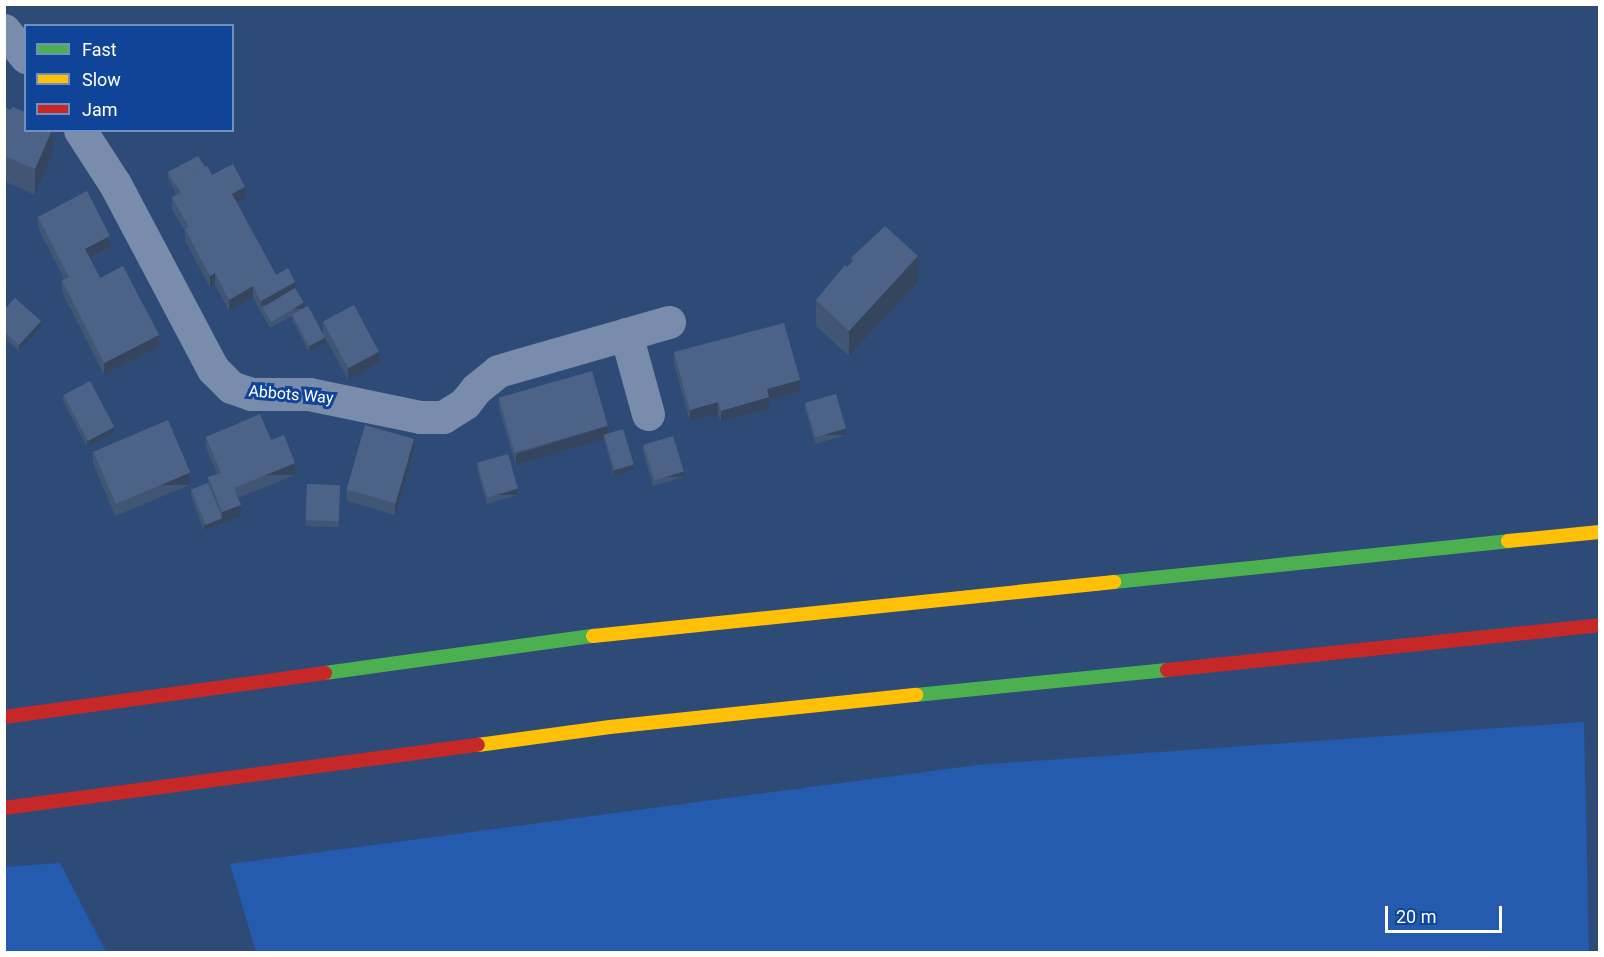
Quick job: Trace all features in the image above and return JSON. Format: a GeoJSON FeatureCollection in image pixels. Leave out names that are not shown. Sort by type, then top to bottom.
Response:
{"type":"FeatureCollection","features":[{"type":"Feature","properties":{"kind":"highway"},"geometry":{"type":"LineString","coordinates":[[4,717],[610,634],[1599,532]]}},
{"type":"Feature","properties":{"kind":"highway"},"geometry":{"type":"LineString","coordinates":[[4,808],[610,728],[1599,625]]}},
{"type":"Feature","properties":{"kind":"street"},"geometry":{"type":"LineString","coordinates":[[5,31],[24,55]]}},
{"type":"Feature","properties":{"kind":"street","name":"Abbots Way"},"geometry":{"type":"LineString","coordinates":[[81,132],[114,184],[213,369],[231,387],[251,394],[309,394],[420,417],[443,417],[465,403],[476,388],[498,371],[669,322]]}},
{"type":"Feature","properties":{"kind":"street"},"geometry":{"type":"LineString","coordinates":[[626,334],[648,414]]}},
{"type":"Feature","properties":{"kind":"shaded area"},"geometry":{"type":"Polygon","coordinates":[[[1584,722],[1589,952],[256,952],[230,864],[977,765],[1584,722]]]}},
{"type":"Feature","properties":{"kind":"shaded area"},"geometry":{"type":"Polygon","coordinates":[[[60,863],[106,952],[5,952],[5,867],[60,863]]]}},
{"type":"Feature","properties":{"kind":"building"},"geometry":{"type":"Polygon","coordinates":[[[4,107],[24,111],[24,132],[51,132],[35,169],[4,156],[4,107]]]}},
{"type":"Feature","properties":{"kind":"building"},"geometry":{"type":"Polygon","coordinates":[[[198,156],[205,167],[175,185],[168,172],[198,156]]]}},
{"type":"Feature","properties":{"kind":"building"},"geometry":{"type":"Polygon","coordinates":[[[233,164],[245,187],[232,194],[276,275],[288,268],[295,282],[261,301],[253,286],[229,300],[215,273],[210,276],[185,229],[189,227],[172,197],[181,193],[175,183],[207,166],[212,175],[233,164]]]}},
{"type":"Feature","properties":{"kind":"building"},"geometry":{"type":"Polygon","coordinates":[[[87,191],[110,236],[85,249],[100,278],[123,266],[159,335],[104,363],[62,280],[69,277],[38,217],[87,191]]]}},
{"type":"Feature","properties":{"kind":"building"},"geometry":{"type":"Polygon","coordinates":[[[885,226],[918,256],[849,331],[816,300],[845,265],[847,267],[854,260],[851,258],[885,226]]]}},
{"type":"Feature","properties":{"kind":"building"},"geometry":{"type":"Polygon","coordinates":[[[295,288],[304,303],[271,322],[262,308],[295,288]]]}},
{"type":"Feature","properties":{"kind":"building"},"geometry":{"type":"Polygon","coordinates":[[[15,298],[41,321],[19,345],[4,332],[4,310],[15,298]]]}},
{"type":"Feature","properties":{"kind":"building"},"geometry":{"type":"Polygon","coordinates":[[[354,305],[379,352],[348,368],[323,321],[354,305]]]}},
{"type":"Feature","properties":{"kind":"building"},"geometry":{"type":"Polygon","coordinates":[[[308,306],[325,338],[309,346],[292,314],[308,306]]]}},
{"type":"Feature","properties":{"kind":"building"},"geometry":{"type":"Polygon","coordinates":[[[784,323],[800,380],[767,389],[769,397],[721,411],[718,402],[690,410],[674,352],[784,323]]]}},
{"type":"Feature","properties":{"kind":"building"},"geometry":{"type":"Polygon","coordinates":[[[592,371],[608,426],[514,453],[499,398],[592,371]]]}},
{"type":"Feature","properties":{"kind":"building"},"geometry":{"type":"Polygon","coordinates":[[[90,381],[114,427],[88,441],[64,395],[90,381]]]}},
{"type":"Feature","properties":{"kind":"building"},"geometry":{"type":"Polygon","coordinates":[[[836,394],[846,429],[815,437],[805,403],[836,394]]]}},
{"type":"Feature","properties":{"kind":"building"},"geometry":{"type":"Polygon","coordinates":[[[260,414],[271,440],[284,435],[295,463],[234,488],[241,505],[222,512],[208,477],[221,473],[206,437],[260,414]]]}},
{"type":"Feature","properties":{"kind":"building"},"geometry":{"type":"Polygon","coordinates":[[[168,420],[190,472],[116,504],[93,452],[168,420]]]}},
{"type":"Feature","properties":{"kind":"building"},"geometry":{"type":"Polygon","coordinates":[[[365,425],[414,439],[396,503],[347,489],[365,425]]]}},
{"type":"Feature","properties":{"kind":"building"},"geometry":{"type":"Polygon","coordinates":[[[623,429],[634,464],[615,470],[604,435],[623,429]]]}},
{"type":"Feature","properties":{"kind":"building"},"geometry":{"type":"Polygon","coordinates":[[[673,436],[684,471],[654,480],[643,445],[673,436]]]}},
{"type":"Feature","properties":{"kind":"building"},"geometry":{"type":"Polygon","coordinates":[[[508,454],[518,489],[487,497],[477,463],[508,454]]]}},
{"type":"Feature","properties":{"kind":"building"},"geometry":{"type":"Polygon","coordinates":[[[208,483],[222,518],[206,525],[191,490],[208,483]]]}},
{"type":"Feature","properties":{"kind":"building"},"geometry":{"type":"Polygon","coordinates":[[[307,484],[340,485],[339,521],[306,520],[307,484]]]}},
{"type":"Feature","properties":{"kind":"traffic: fast"},"geometry":{"type":"LineString","coordinates":[[1114,582],[1508,541]]}},
{"type":"Feature","properties":{"kind":"traffic: fast"},"geometry":{"type":"LineString","coordinates":[[325,673],[593,636]]}},
{"type":"Feature","properties":{"kind":"traffic: fast"},"geometry":{"type":"LineString","coordinates":[[916,695],[1167,670]]}},
{"type":"Feature","properties":{"kind":"traffic: slow"},"geometry":{"type":"LineString","coordinates":[[1508,541],[1600,532]]}},
{"type":"Feature","properties":{"kind":"traffic: slow"},"geometry":{"type":"LineString","coordinates":[[593,636],[1114,582]]}},
{"type":"Feature","properties":{"kind":"traffic: slow"},"geometry":{"type":"LineString","coordinates":[[478,745],[610,727],[916,695]]}},
{"type":"Feature","properties":{"kind":"traffic: jam"},"geometry":{"type":"LineString","coordinates":[[1167,670],[1600,625]]}},
{"type":"Feature","properties":{"kind":"traffic: jam"},"geometry":{"type":"LineString","coordinates":[[4,717],[325,673]]}},
{"type":"Feature","properties":{"kind":"traffic: jam"},"geometry":{"type":"LineString","coordinates":[[4,808],[478,745]]}}]}
